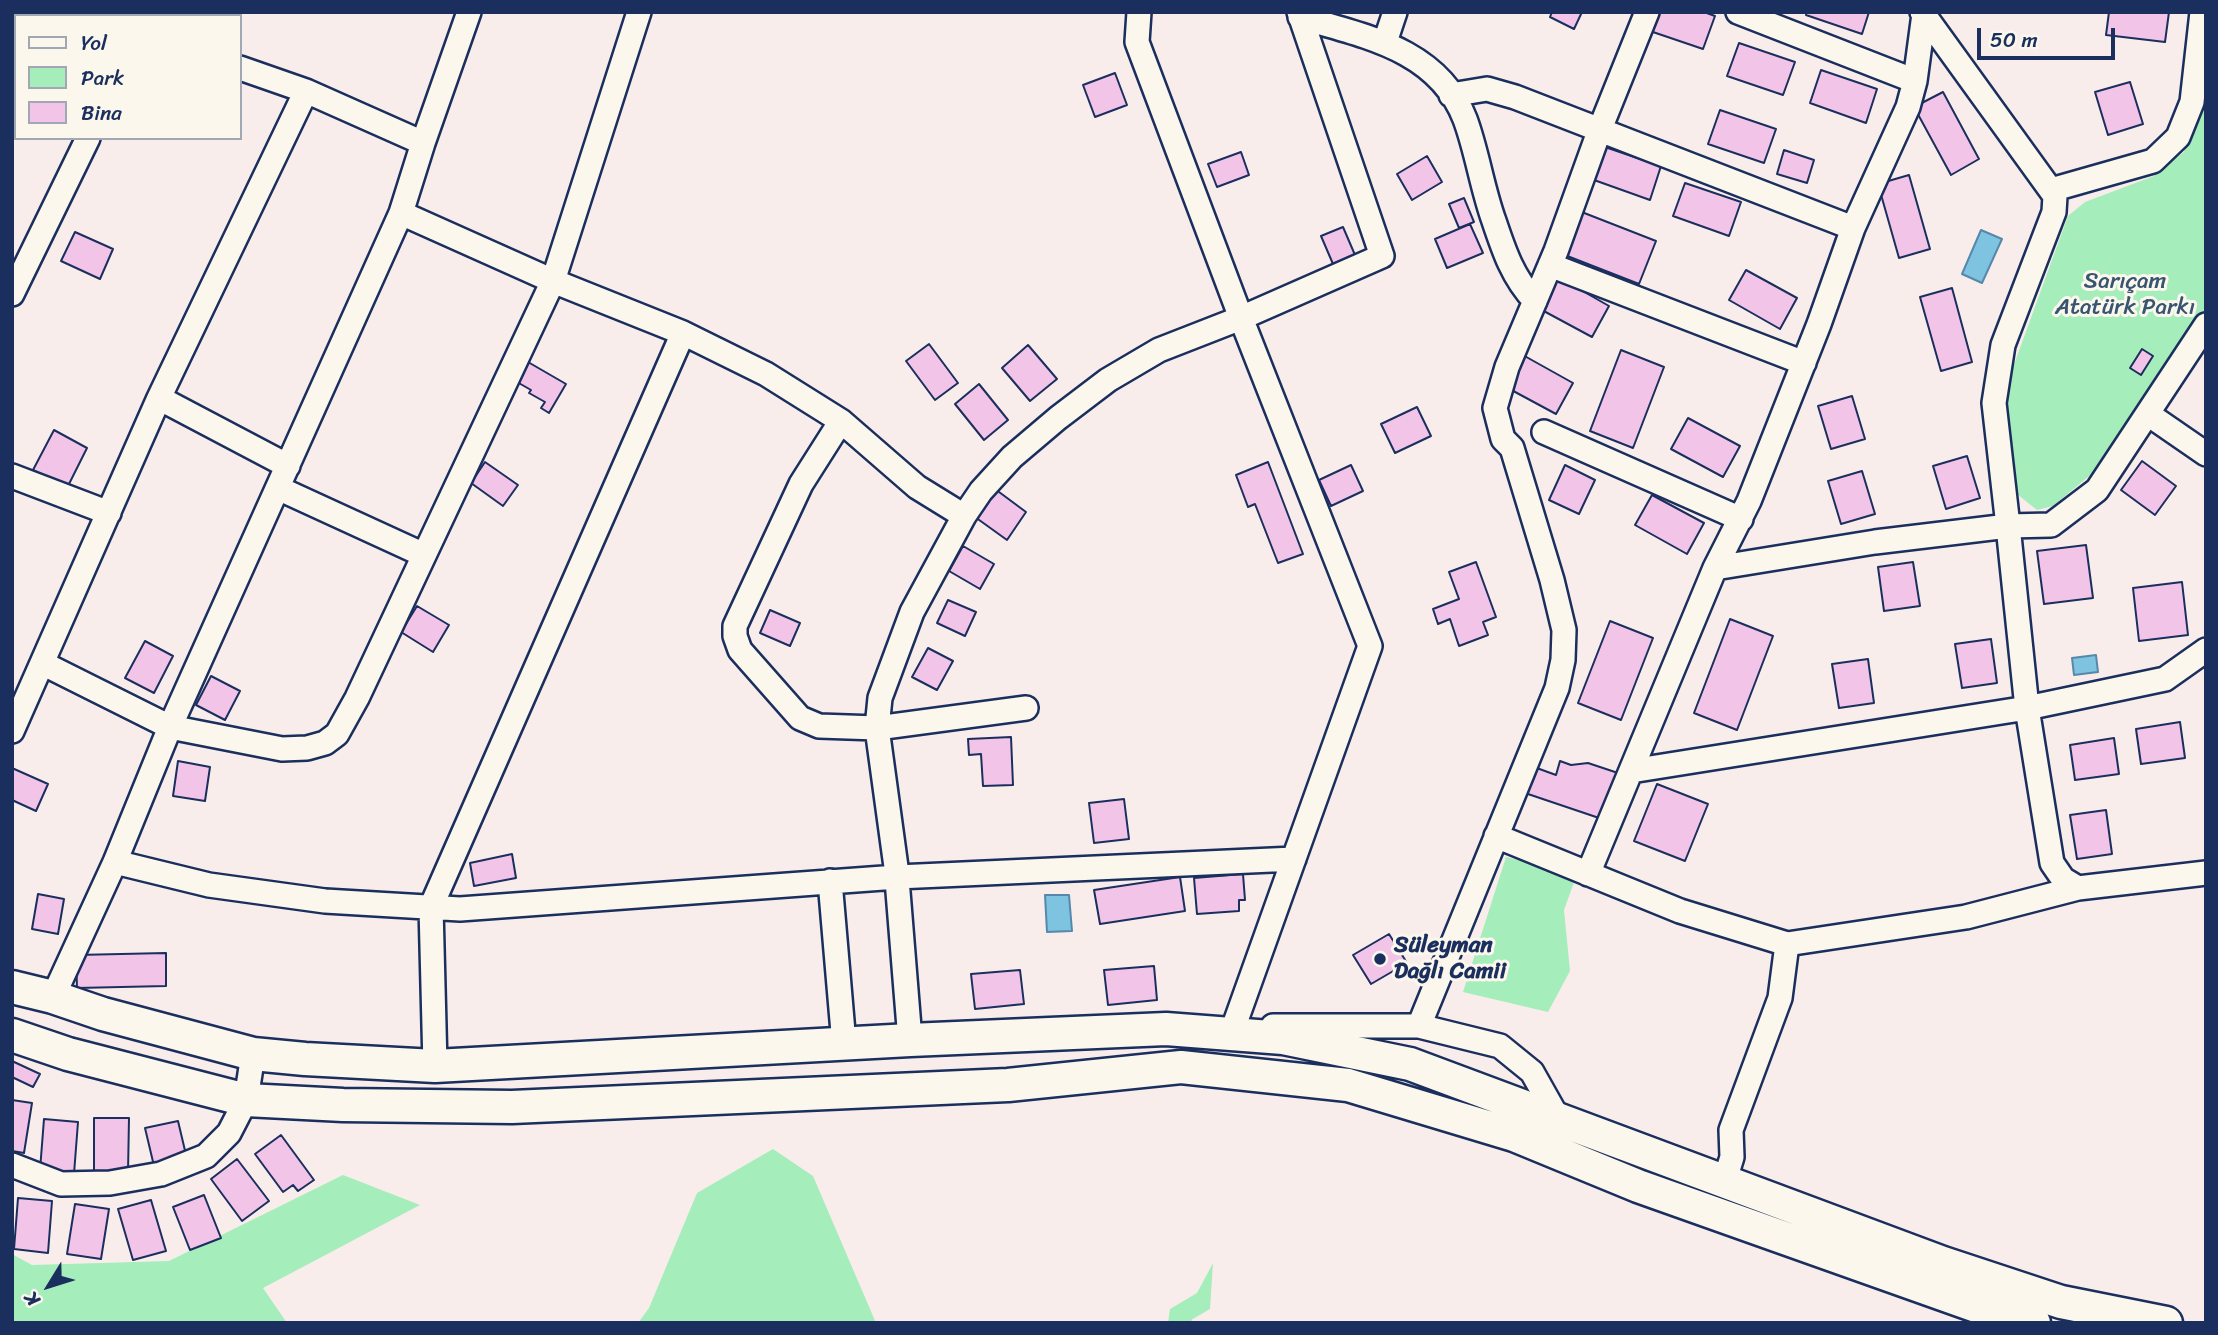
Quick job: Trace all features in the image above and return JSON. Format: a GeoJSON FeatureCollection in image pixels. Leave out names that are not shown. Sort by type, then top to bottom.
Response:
{"type":"FeatureCollection","features":[{"type":"Feature","properties":{"kind":"main road"},"geometry":{"type":"LineString","coordinates":[[12,987],[253,1054],[435,1066],[1166,1029],[1283,1038],[1410,1064],[1943,1263],[2061,1302],[2166,1323]]}},
{"type":"Feature","properties":{"kind":"main road"},"geometry":{"type":"LineString","coordinates":[[12,1035],[68,1054],[246,1100],[343,1105],[512,1107],[1008,1084],[1181,1067],[1348,1085],[1514,1135],[1638,1186],[1979,1307],[2034,1323]]}},
{"type":"Feature","properties":{"kind":"street"},"geometry":{"type":"LineString","coordinates":[[53,997],[115,862],[170,727],[401,213],[470,12]]}},
{"type":"Feature","properties":{"kind":"street"},"geometry":{"type":"LineString","coordinates":[[42,663],[170,727],[282,749],[307,748],[325,743],[337,734],[348,717],[553,281],[639,12]]}},
{"type":"Feature","properties":{"kind":"street"},"geometry":{"type":"LineString","coordinates":[[1139,12],[1137,42],[1241,318],[1370,646],[1234,1026]]}},
{"type":"Feature","properties":{"kind":"street"},"geometry":{"type":"LineString","coordinates":[[1385,43],[1395,12]]}},
{"type":"Feature","properties":{"kind":"street"},"geometry":{"type":"LineString","coordinates":[[1419,1026],[1557,688],[1563,660],[1564,630],[1552,580],[1512,448],[1503,439],[1495,408],[1507,367],[1550,265],[1647,12]]}},
{"type":"Feature","properties":{"kind":"street"},"geometry":{"type":"LineString","coordinates":[[1738,12],[1915,81]]}},
{"type":"Feature","properties":{"kind":"street"},"geometry":{"type":"LineString","coordinates":[[2051,190],[2153,161],[2178,137],[2192,102],[2202,12]]}},
{"type":"Feature","properties":{"kind":"street"},"geometry":{"type":"LineString","coordinates":[[1588,874],[1715,568],[1741,519],[1804,363],[1853,228],[1908,107],[1915,81],[1923,13]]}},
{"type":"Feature","properties":{"kind":"street"},"geometry":{"type":"LineString","coordinates":[[1923,13],[2055,196],[2054,212],[2003,345],[1994,403],[2027,708],[2052,863],[2063,879],[2078,888]]}},
{"type":"Feature","properties":{"kind":"street"},"geometry":{"type":"LineString","coordinates":[[910,1040],[897,877],[877,728],[880,698],[912,612],[964,516],[981,491],[1012,457],[1108,380],[1158,350],[1241,318],[1382,256],[1299,15]]}},
{"type":"Feature","properties":{"kind":"street"},"geometry":{"type":"LineString","coordinates":[[1299,15],[1385,43],[1418,60],[1438,76],[1465,118],[1487,202],[1512,271],[1521,287],[1535,301]]}},
{"type":"Feature","properties":{"kind":"street"},"geometry":{"type":"LineString","coordinates":[[242,69],[306,91],[423,143]]}},
{"type":"Feature","properties":{"kind":"street"},"geometry":{"type":"LineString","coordinates":[[1451,95],[1487,89],[1515,97],[1853,228]]}},
{"type":"Feature","properties":{"kind":"street"},"geometry":{"type":"LineString","coordinates":[[12,731],[159,398],[306,91]]}},
{"type":"Feature","properties":{"kind":"street"},"geometry":{"type":"LineString","coordinates":[[12,294],[88,140]]}},
{"type":"Feature","properties":{"kind":"street"},"geometry":{"type":"LineString","coordinates":[[401,213],[553,281],[683,333],[766,374],[841,421],[916,487],[964,516]]}},
{"type":"Feature","properties":{"kind":"street"},"geometry":{"type":"LineString","coordinates":[[1550,265],[1804,363]]}},
{"type":"Feature","properties":{"kind":"street"},"geometry":{"type":"LineString","coordinates":[[1715,568],[1875,542],[2008,526],[2050,525],[2097,491],[2206,326]]}},
{"type":"Feature","properties":{"kind":"street"},"geometry":{"type":"LineString","coordinates":[[435,1066],[431,907],[683,333]]}},
{"type":"Feature","properties":{"kind":"street"},"geometry":{"type":"LineString","coordinates":[[159,398],[288,466]]}},
{"type":"Feature","properties":{"kind":"street"},"geometry":{"type":"LineString","coordinates":[[2148,414],[2206,454]]}},
{"type":"Feature","properties":{"kind":"street"},"geometry":{"type":"LineString","coordinates":[[841,421],[801,484],[735,626],[734,636],[740,650],[800,718],[819,726],[877,728],[1026,708]]}},
{"type":"Feature","properties":{"kind":"street"},"geometry":{"type":"LineString","coordinates":[[1544,432],[1741,519]]}},
{"type":"Feature","properties":{"kind":"street"},"geometry":{"type":"LineString","coordinates":[[12,476],[109,513]]}},
{"type":"Feature","properties":{"kind":"street"},"geometry":{"type":"LineString","coordinates":[[278,488],[424,555]]}},
{"type":"Feature","properties":{"kind":"street"},"geometry":{"type":"LineString","coordinates":[[1631,771],[2027,708],[2165,679],[2206,650]]}},
{"type":"Feature","properties":{"kind":"street"},"geometry":{"type":"LineString","coordinates":[[1496,836],[1680,911],[1787,944],[1966,917],[2078,888],[2206,873]]}},
{"type":"Feature","properties":{"kind":"street"},"geometry":{"type":"LineString","coordinates":[[115,862],[209,886],[325,901],[460,909],[830,881],[1294,859]]}},
{"type":"Feature","properties":{"kind":"street"},"geometry":{"type":"LineString","coordinates":[[830,881],[844,1044]]}},
{"type":"Feature","properties":{"kind":"street"},"geometry":{"type":"LineString","coordinates":[[1724,1183],[1732,1157],[1731,1130],[1780,998],[1787,944]]}},
{"type":"Feature","properties":{"kind":"street"},"geometry":{"type":"LineString","coordinates":[[1166,1029],[1234,1026],[1419,1026],[1500,1046],[1532,1072],[1559,1120]]}},
{"type":"Feature","properties":{"kind":"street"},"geometry":{"type":"LineString","coordinates":[[12,1165],[61,1184],[110,1183],[162,1174],[206,1156],[229,1133],[246,1100],[253,1054]]}},
{"type":"Feature","properties":{"kind":"green space","name":"Sarıçam Atatürk Parkı"},"geometry":{"type":"Polygon","coordinates":[[[2206,66],[2206,322],[2100,467],[2053,506],[2037,510],[2012,490],[2004,392],[2068,216],[2085,202],[2154,176],[2184,152],[2202,95],[2206,66]]]}},
{"type":"Feature","properties":{"kind":"green space"},"geometry":{"type":"Polygon","coordinates":[[[1506,857],[1577,874],[1564,910],[1570,971],[1548,1012],[1463,992],[1506,857]]]}},
{"type":"Feature","properties":{"kind":"green space"},"geometry":{"type":"Polygon","coordinates":[[[773,1149],[813,1176],[876,1323],[638,1323],[649,1308],[697,1193],[773,1149]]]}},
{"type":"Feature","properties":{"kind":"green space"},"geometry":{"type":"Polygon","coordinates":[[[343,1175],[420,1205],[263,1288],[287,1323],[12,1323],[12,1254],[32,1265],[169,1261],[343,1175]]]}},
{"type":"Feature","properties":{"kind":"green space"},"geometry":{"type":"Polygon","coordinates":[[[1213,1263],[1210,1309],[1191,1320],[1195,1323],[1168,1323],[1170,1309],[1197,1293],[1213,1263]]]}},
{"type":"Feature","properties":{"kind":"water"},"geometry":{"type":"Polygon","coordinates":[[[1981,230],[2002,239],[1982,283],[1962,274],[1981,230]]]}},
{"type":"Feature","properties":{"kind":"water"},"geometry":{"type":"Polygon","coordinates":[[[2096,655],[2098,672],[2074,675],[2072,658],[2096,655]]]}},
{"type":"Feature","properties":{"kind":"water"},"geometry":{"type":"Polygon","coordinates":[[[1045,895],[1069,895],[1072,931],[1047,932],[1045,895]]]}},
{"type":"Feature","properties":{"kind":"building"},"geometry":{"type":"Polygon","coordinates":[[[1552,12],[1582,12],[1574,29],[1550,17],[1552,12]]]}},
{"type":"Feature","properties":{"kind":"building"},"geometry":{"type":"Polygon","coordinates":[[[1653,12],[1704,12],[1715,16],[1703,49],[1647,30],[1653,12]]]}},
{"type":"Feature","properties":{"kind":"building"},"geometry":{"type":"Polygon","coordinates":[[[1807,12],[1869,12],[1862,34],[1806,15],[1807,12]]]}},
{"type":"Feature","properties":{"kind":"building"},"geometry":{"type":"Polygon","coordinates":[[[2109,12],[2169,12],[2165,42],[2106,35],[2109,12]]]}},
{"type":"Feature","properties":{"kind":"building"},"geometry":{"type":"Polygon","coordinates":[[[1739,43],[1795,62],[1783,95],[1727,76],[1739,43]]]}},
{"type":"Feature","properties":{"kind":"building"},"geometry":{"type":"Polygon","coordinates":[[[1821,70],[1877,89],[1866,123],[1810,103],[1821,70]]]}},
{"type":"Feature","properties":{"kind":"building"},"geometry":{"type":"Polygon","coordinates":[[[1115,73],[1127,105],[1095,117],[1083,85],[1115,73]]]}},
{"type":"Feature","properties":{"kind":"building"},"geometry":{"type":"Polygon","coordinates":[[[2130,82],[2143,124],[2108,135],[2095,92],[2130,82]]]}},
{"type":"Feature","properties":{"kind":"building"},"geometry":{"type":"Polygon","coordinates":[[[1943,92],[1979,159],[1951,175],[1914,107],[1943,92]]]}},
{"type":"Feature","properties":{"kind":"building"},"geometry":{"type":"Polygon","coordinates":[[[1720,110],[1776,129],[1764,163],[1708,144],[1720,110]]]}},
{"type":"Feature","properties":{"kind":"building"},"geometry":{"type":"Polygon","coordinates":[[[1605,147],[1661,166],[1650,200],[1594,180],[1605,147]]]}},
{"type":"Feature","properties":{"kind":"building"},"geometry":{"type":"Polygon","coordinates":[[[1784,150],[1814,160],[1807,183],[1777,174],[1784,150]]]}},
{"type":"Feature","properties":{"kind":"building"},"geometry":{"type":"Polygon","coordinates":[[[1241,152],[1249,175],[1217,187],[1208,164],[1241,152]]]}},
{"type":"Feature","properties":{"kind":"building"},"geometry":{"type":"Polygon","coordinates":[[[1427,156],[1442,182],[1412,200],[1397,174],[1427,156]]]}},
{"type":"Feature","properties":{"kind":"building"},"geometry":{"type":"Polygon","coordinates":[[[1909,175],[1930,249],[1899,258],[1878,184],[1909,175]]]}},
{"type":"Feature","properties":{"kind":"building"},"geometry":{"type":"Polygon","coordinates":[[[1685,183],[1741,202],[1729,236],[1673,216],[1685,183]]]}},
{"type":"Feature","properties":{"kind":"building"},"geometry":{"type":"Polygon","coordinates":[[[1464,198],[1474,222],[1459,228],[1449,204],[1464,198]]]}},
{"type":"Feature","properties":{"kind":"building"},"geometry":{"type":"Polygon","coordinates":[[[1574,209],[1656,241],[1639,284],[1557,252],[1574,209]]]}},
{"type":"Feature","properties":{"kind":"building"},"geometry":{"type":"Polygon","coordinates":[[[1470,224],[1483,253],[1447,268],[1435,239],[1470,224]]]}},
{"type":"Feature","properties":{"kind":"building"},"geometry":{"type":"Polygon","coordinates":[[[1343,227],[1355,255],[1333,264],[1321,236],[1343,227]]]}},
{"type":"Feature","properties":{"kind":"building"},"geometry":{"type":"Polygon","coordinates":[[[75,232],[113,249],[100,279],[61,261],[75,232]]]}},
{"type":"Feature","properties":{"kind":"building"},"geometry":{"type":"Polygon","coordinates":[[[1746,270],[1797,298],[1780,329],[1729,300],[1746,270]]]}},
{"type":"Feature","properties":{"kind":"building"},"geometry":{"type":"Polygon","coordinates":[[[1558,277],[1609,306],[1592,337],[1540,309],[1558,277]]]}},
{"type":"Feature","properties":{"kind":"building"},"geometry":{"type":"Polygon","coordinates":[[[1952,288],[1972,362],[1941,371],[1920,297],[1952,288]]]}},
{"type":"Feature","properties":{"kind":"building"},"geometry":{"type":"Polygon","coordinates":[[[929,344],[958,383],[935,400],[906,361],[929,344]]]}},
{"type":"Feature","properties":{"kind":"building"},"geometry":{"type":"Polygon","coordinates":[[[1028,345],[1057,379],[1030,401],[1002,368],[1028,345]]]}},
{"type":"Feature","properties":{"kind":"building"},"geometry":{"type":"Polygon","coordinates":[[[2142,349],[2153,356],[2141,375],[2130,368],[2142,349]]]}},
{"type":"Feature","properties":{"kind":"building"},"geometry":{"type":"Polygon","coordinates":[[[1621,350],[1664,367],[1633,448],[1590,431],[1621,350]]]}},
{"type":"Feature","properties":{"kind":"building"},"geometry":{"type":"Polygon","coordinates":[[[1521,354],[1573,383],[1556,414],[1504,386],[1521,354]]]}},
{"type":"Feature","properties":{"kind":"building"},"geometry":{"type":"Polygon","coordinates":[[[528,362],[566,384],[549,413],[541,408],[545,402],[517,382],[528,362]]]}},
{"type":"Feature","properties":{"kind":"building"},"geometry":{"type":"Polygon","coordinates":[[[979,384],[1008,420],[984,440],[955,404],[979,384]]]}},
{"type":"Feature","properties":{"kind":"building"},"geometry":{"type":"Polygon","coordinates":[[[1852,396],[1865,439],[1831,449],[1818,406],[1852,396]]]}},
{"type":"Feature","properties":{"kind":"building"},"geometry":{"type":"Polygon","coordinates":[[[1417,407],[1431,436],[1395,453],[1381,424],[1417,407]]]}},
{"type":"Feature","properties":{"kind":"building"},"geometry":{"type":"Polygon","coordinates":[[[1688,418],[1740,446],[1723,477],[1671,449],[1688,418]]]}},
{"type":"Feature","properties":{"kind":"building"},"geometry":{"type":"Polygon","coordinates":[[[54,430],[87,448],[67,488],[33,470],[54,430]]]}},
{"type":"Feature","properties":{"kind":"building"},"geometry":{"type":"Polygon","coordinates":[[[1967,456],[1980,498],[1946,509],[1933,466],[1967,456]]]}},
{"type":"Feature","properties":{"kind":"building"},"geometry":{"type":"Polygon","coordinates":[[[2142,461],[2176,486],[2155,515],[2121,490],[2142,461]]]}},
{"type":"Feature","properties":{"kind":"building"},"geometry":{"type":"Polygon","coordinates":[[[485,462],[518,485],[503,506],[471,483],[485,462]]]}},
{"type":"Feature","properties":{"kind":"building"},"geometry":{"type":"Polygon","coordinates":[[[1268,462],[1303,554],[1278,563],[1255,504],[1248,507],[1236,475],[1268,462]]]}},
{"type":"Feature","properties":{"kind":"building"},"geometry":{"type":"Polygon","coordinates":[[[1351,465],[1363,491],[1331,506],[1319,480],[1351,465]]]}},
{"type":"Feature","properties":{"kind":"building"},"geometry":{"type":"Polygon","coordinates":[[[1565,465],[1595,480],[1579,514],[1549,500],[1565,465]]]}},
{"type":"Feature","properties":{"kind":"building"},"geometry":{"type":"Polygon","coordinates":[[[1862,471],[1875,514],[1841,524],[1828,481],[1862,471]]]}},
{"type":"Feature","properties":{"kind":"building"},"geometry":{"type":"Polygon","coordinates":[[[995,489],[1026,512],[1007,540],[975,517],[995,489]]]}},
{"type":"Feature","properties":{"kind":"building"},"geometry":{"type":"Polygon","coordinates":[[[1652,495],[1704,523],[1687,554],[1635,525],[1652,495]]]}},
{"type":"Feature","properties":{"kind":"building"},"geometry":{"type":"Polygon","coordinates":[[[2086,545],[2093,598],[2044,604],[2037,551],[2086,545]]]}},
{"type":"Feature","properties":{"kind":"building"},"geometry":{"type":"Polygon","coordinates":[[[963,546],[994,564],[980,589],[949,571],[963,546]]]}},
{"type":"Feature","properties":{"kind":"building"},"geometry":{"type":"Polygon","coordinates":[[[1476,562],[1496,617],[1483,622],[1488,635],[1459,646],[1450,619],[1438,624],[1433,609],[1459,599],[1449,572],[1476,562]]]}},
{"type":"Feature","properties":{"kind":"building"},"geometry":{"type":"Polygon","coordinates":[[[1913,562],[1920,606],[1884,611],[1878,567],[1913,562]]]}},
{"type":"Feature","properties":{"kind":"building"},"geometry":{"type":"Polygon","coordinates":[[[2182,582],[2188,635],[2139,641],[2133,588],[2182,582]]]}},
{"type":"Feature","properties":{"kind":"building"},"geometry":{"type":"Polygon","coordinates":[[[948,600],[976,612],[965,636],[937,623],[948,600]]]}},
{"type":"Feature","properties":{"kind":"building"},"geometry":{"type":"Polygon","coordinates":[[[417,606],[449,625],[433,652],[401,632],[417,606]]]}},
{"type":"Feature","properties":{"kind":"building"},"geometry":{"type":"Polygon","coordinates":[[[770,610],[800,623],[790,646],[760,633],[770,610]]]}},
{"type":"Feature","properties":{"kind":"building"},"geometry":{"type":"Polygon","coordinates":[[[1730,619],[1773,636],[1737,730],[1694,713],[1730,619]]]}},
{"type":"Feature","properties":{"kind":"building"},"geometry":{"type":"Polygon","coordinates":[[[1610,621],[1653,638],[1621,720],[1578,703],[1610,621]]]}},
{"type":"Feature","properties":{"kind":"building"},"geometry":{"type":"Polygon","coordinates":[[[1991,639],[1997,683],[1962,688],[1955,644],[1991,639]]]}},
{"type":"Feature","properties":{"kind":"building"},"geometry":{"type":"Polygon","coordinates":[[[145,641],[173,656],[154,693],[125,678],[145,641]]]}},
{"type":"Feature","properties":{"kind":"building"},"geometry":{"type":"Polygon","coordinates":[[[928,648],[953,661],[937,690],[912,677],[928,648]]]}},
{"type":"Feature","properties":{"kind":"building"},"geometry":{"type":"Polygon","coordinates":[[[1868,659],[1874,703],[1839,708],[1832,664],[1868,659]]]}},
{"type":"Feature","properties":{"kind":"building"},"geometry":{"type":"Polygon","coordinates":[[[211,676],[240,691],[225,720],[196,705],[211,676]]]}},
{"type":"Feature","properties":{"kind":"building"},"geometry":{"type":"Polygon","coordinates":[[[2180,722],[2185,758],[2141,764],[2136,729],[2180,722]]]}},
{"type":"Feature","properties":{"kind":"building"},"geometry":{"type":"Polygon","coordinates":[[[1011,737],[1013,785],[983,786],[981,754],[969,755],[968,739],[1011,737]]]}},
{"type":"Feature","properties":{"kind":"building"},"geometry":{"type":"Polygon","coordinates":[[[2114,738],[2119,774],[2075,780],[2070,745],[2114,738]]]}},
{"type":"Feature","properties":{"kind":"building"},"geometry":{"type":"Polygon","coordinates":[[[178,761],[210,767],[205,801],[173,796],[178,761]]]}},
{"type":"Feature","properties":{"kind":"building"},"geometry":{"type":"Polygon","coordinates":[[[1560,761],[1571,765],[1588,763],[1618,773],[1602,819],[1525,793],[1534,767],[1556,775],[1560,761]]]}},
{"type":"Feature","properties":{"kind":"building"},"geometry":{"type":"Polygon","coordinates":[[[12,768],[48,784],[36,811],[12,800],[12,768]]]}},
{"type":"Feature","properties":{"kind":"building"},"geometry":{"type":"Polygon","coordinates":[[[1657,784],[1708,804],[1685,861],[1634,841],[1657,784]]]}},
{"type":"Feature","properties":{"kind":"building"},"geometry":{"type":"Polygon","coordinates":[[[1124,799],[1129,839],[1094,843],[1089,803],[1124,799]]]}},
{"type":"Feature","properties":{"kind":"building"},"geometry":{"type":"Polygon","coordinates":[[[2106,810],[2112,854],[2077,859],[2070,815],[2106,810]]]}},
{"type":"Feature","properties":{"kind":"building"},"geometry":{"type":"Polygon","coordinates":[[[512,854],[516,878],[474,886],[470,863],[512,854]]]}},
{"type":"Feature","properties":{"kind":"building"},"geometry":{"type":"Polygon","coordinates":[[[1243,874],[1245,900],[1239,900],[1239,911],[1197,914],[1194,878],[1243,874]]]}},
{"type":"Feature","properties":{"kind":"building"},"geometry":{"type":"Polygon","coordinates":[[[1180,877],[1185,911],[1100,924],[1094,890],[1180,877]]]}},
{"type":"Feature","properties":{"kind":"building"},"geometry":{"type":"Polygon","coordinates":[[[38,894],[64,899],[58,934],[32,929],[38,894]]]}},
{"type":"Feature","properties":{"kind":"building","name":"Süleyman Dağlı Camii"},"geometry":{"type":"Polygon","coordinates":[[[1389,934],[1407,963],[1371,984],[1353,955],[1389,934]]]}},
{"type":"Feature","properties":{"kind":"building"},"geometry":{"type":"Polygon","coordinates":[[[166,953],[166,986],[77,988],[76,955],[166,953]]]}},
{"type":"Feature","properties":{"kind":"building"},"geometry":{"type":"Polygon","coordinates":[[[1154,966],[1157,1000],[1108,1005],[1104,970],[1154,966]]]}},
{"type":"Feature","properties":{"kind":"building"},"geometry":{"type":"Polygon","coordinates":[[[1020,970],[1024,1004],[975,1009],[971,974],[1020,970]]]}},
{"type":"Feature","properties":{"kind":"building"},"geometry":{"type":"Polygon","coordinates":[[[12,1061],[40,1074],[33,1087],[12,1077],[12,1061]]]}},
{"type":"Feature","properties":{"kind":"building"},"geometry":{"type":"Polygon","coordinates":[[[12,1100],[32,1103],[24,1153],[12,1151],[12,1100]]]}},
{"type":"Feature","properties":{"kind":"building"},"geometry":{"type":"Polygon","coordinates":[[[94,1118],[129,1118],[128,1173],[94,1173],[94,1118]]]}},
{"type":"Feature","properties":{"kind":"building"},"geometry":{"type":"Polygon","coordinates":[[[44,1119],[78,1122],[74,1174],[40,1170],[44,1119]]]}},
{"type":"Feature","properties":{"kind":"building"},"geometry":{"type":"Polygon","coordinates":[[[178,1121],[187,1159],[154,1166],[145,1128],[178,1121]]]}},
{"type":"Feature","properties":{"kind":"building"},"geometry":{"type":"Polygon","coordinates":[[[281,1135],[314,1180],[298,1191],[293,1185],[283,1192],[255,1154],[281,1135]]]}},
{"type":"Feature","properties":{"kind":"building"},"geometry":{"type":"Polygon","coordinates":[[[237,1159],[269,1201],[242,1221],[211,1179],[237,1159]]]}},
{"type":"Feature","properties":{"kind":"building"},"geometry":{"type":"Polygon","coordinates":[[[204,1195],[221,1238],[190,1250],[173,1207],[204,1195]]]}},
{"type":"Feature","properties":{"kind":"building"},"geometry":{"type":"Polygon","coordinates":[[[18,1198],[52,1201],[48,1253],[14,1249],[18,1198]]]}},
{"type":"Feature","properties":{"kind":"building"},"geometry":{"type":"Polygon","coordinates":[[[151,1200],[166,1251],[133,1260],[118,1209],[151,1200]]]}},
{"type":"Feature","properties":{"kind":"building"},"geometry":{"type":"Polygon","coordinates":[[[75,1204],[109,1209],[101,1259],[67,1254],[75,1204]]]}},
{"type":"Feature","properties":{"kind":"place","name":"Süleyman Dağlı Camii"},"geometry":{"type":"Point","coordinates":[1380,959]}}]}
